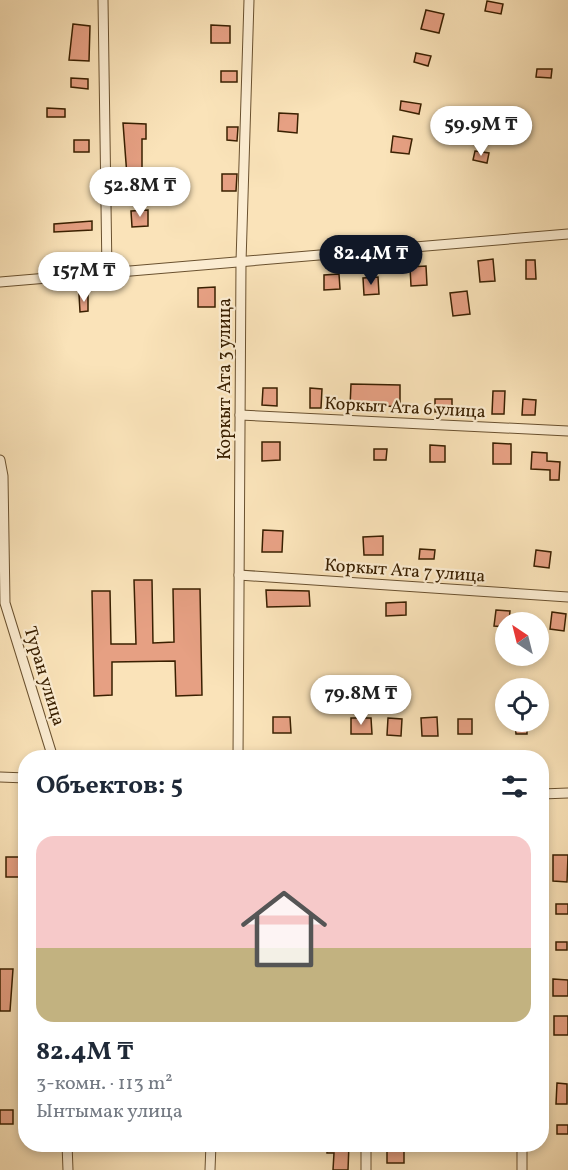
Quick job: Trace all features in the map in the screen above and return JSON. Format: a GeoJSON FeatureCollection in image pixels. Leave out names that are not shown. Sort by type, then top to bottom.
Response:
{"type":"FeatureCollection","features":[{"type":"Feature","properties":{"kind":"street"},"geometry":{"type":"LineString","coordinates":[[103,0],[107,273]]}},
{"type":"Feature","properties":{"kind":"street","name":"Коркыт Ата 3 улица"},"geometry":{"type":"LineString","coordinates":[[238,750],[241,262],[249,0]]}},
{"type":"Feature","properties":{"kind":"street"},"geometry":{"type":"LineString","coordinates":[[0,282],[568,234]]}},
{"type":"Feature","properties":{"kind":"street","name":"Коркыт Ата 6 улица"},"geometry":{"type":"LineString","coordinates":[[240,415],[568,431]]}},
{"type":"Feature","properties":{"kind":"street","name":"Туран улица"},"geometry":{"type":"LineString","coordinates":[[0,460],[3,476],[5,603],[51,750]]}},
{"type":"Feature","properties":{"kind":"street","name":"Коркыт Ата 7 улица"},"geometry":{"type":"LineString","coordinates":[[239,575],[568,597]]}},
{"type":"Feature","properties":{"kind":"street"},"geometry":{"type":"LineString","coordinates":[[0,777],[18,778]]}},
{"type":"Feature","properties":{"kind":"street"},"geometry":{"type":"LineString","coordinates":[[549,794],[568,793]]}},
{"type":"Feature","properties":{"kind":"street"},"geometry":{"type":"LineString","coordinates":[[68,1152],[68,1170]]}},
{"type":"Feature","properties":{"kind":"street"},"geometry":{"type":"LineString","coordinates":[[210,1170],[211,1152]]}},
{"type":"Feature","properties":{"kind":"street"},"geometry":{"type":"LineString","coordinates":[[366,1152],[366,1170]]}},
{"type":"Feature","properties":{"kind":"street"},"geometry":{"type":"LineString","coordinates":[[522,1152],[522,1170]]}},
{"type":"Feature","properties":{"kind":"building"},"geometry":{"type":"Polygon","coordinates":[[[487,1],[503,4],[501,14],[485,11],[487,1]]]}},
{"type":"Feature","properties":{"kind":"building"},"geometry":{"type":"Polygon","coordinates":[[[426,10],[444,14],[439,33],[421,29],[426,10]]]}},
{"type":"Feature","properties":{"kind":"building"},"geometry":{"type":"Polygon","coordinates":[[[73,24],[90,26],[89,61],[69,60],[73,24]]]}},
{"type":"Feature","properties":{"kind":"building"},"geometry":{"type":"Polygon","coordinates":[[[211,25],[230,26],[230,43],[211,43],[211,25]]]}},
{"type":"Feature","properties":{"kind":"building"},"geometry":{"type":"Polygon","coordinates":[[[416,53],[431,56],[428,66],[414,62],[416,53]]]}},
{"type":"Feature","properties":{"kind":"building"},"geometry":{"type":"Polygon","coordinates":[[[537,69],[552,69],[551,78],[536,77],[537,69]]]}},
{"type":"Feature","properties":{"kind":"building"},"geometry":{"type":"Polygon","coordinates":[[[221,71],[237,71],[237,82],[221,82],[221,71]]]}},
{"type":"Feature","properties":{"kind":"building"},"geometry":{"type":"Polygon","coordinates":[[[71,78],[88,79],[88,89],[71,87],[71,78]]]}},
{"type":"Feature","properties":{"kind":"building"},"geometry":{"type":"Polygon","coordinates":[[[401,101],[421,104],[419,114],[400,110],[401,101]]]}},
{"type":"Feature","properties":{"kind":"building"},"geometry":{"type":"Polygon","coordinates":[[[47,108],[65,109],[65,117],[47,117],[47,108]]]}},
{"type":"Feature","properties":{"kind":"building"},"geometry":{"type":"Polygon","coordinates":[[[279,113],[298,114],[297,133],[278,131],[279,113]]]}},
{"type":"Feature","properties":{"kind":"building"},"geometry":{"type":"Polygon","coordinates":[[[123,123],[146,124],[146,139],[142,139],[142,176],[127,176],[123,123]]]}},
{"type":"Feature","properties":{"kind":"building"},"geometry":{"type":"Polygon","coordinates":[[[227,127],[238,127],[237,141],[227,140],[227,127]]]}},
{"type":"Feature","properties":{"kind":"building"},"geometry":{"type":"Polygon","coordinates":[[[393,136],[412,139],[409,154],[391,152],[393,136]]]}},
{"type":"Feature","properties":{"kind":"building"},"geometry":{"type":"Polygon","coordinates":[[[74,140],[89,140],[89,152],[74,152],[74,140]]]}},
{"type":"Feature","properties":{"kind":"building"},"geometry":{"type":"Polygon","coordinates":[[[475,151],[489,153],[487,163],[473,160],[475,151]]]}},
{"type":"Feature","properties":{"kind":"building"},"geometry":{"type":"Polygon","coordinates":[[[222,174],[237,174],[236,191],[222,191],[222,174]]]}},
{"type":"Feature","properties":{"kind":"building"},"geometry":{"type":"Polygon","coordinates":[[[148,210],[148,226],[132,227],[131,211],[148,210]]]}},
{"type":"Feature","properties":{"kind":"building"},"geometry":{"type":"Polygon","coordinates":[[[92,221],[92,230],[54,232],[54,224],[92,221]]]}},
{"type":"Feature","properties":{"kind":"building"},"geometry":{"type":"Polygon","coordinates":[[[493,259],[495,281],[480,282],[478,261],[493,259]]]}},
{"type":"Feature","properties":{"kind":"building"},"geometry":{"type":"Polygon","coordinates":[[[526,260],[535,260],[536,279],[526,279],[526,260]]]}},
{"type":"Feature","properties":{"kind":"building"},"geometry":{"type":"Polygon","coordinates":[[[426,266],[427,285],[411,286],[410,267],[426,266]]]}},
{"type":"Feature","properties":{"kind":"building"},"geometry":{"type":"Polygon","coordinates":[[[339,274],[340,289],[324,290],[324,275],[339,274]]]}},
{"type":"Feature","properties":{"kind":"building"},"geometry":{"type":"Polygon","coordinates":[[[378,277],[379,294],[364,295],[363,278],[378,277]]]}},
{"type":"Feature","properties":{"kind":"building"},"geometry":{"type":"Polygon","coordinates":[[[215,287],[215,307],[198,307],[198,288],[215,287]]]}},
{"type":"Feature","properties":{"kind":"building"},"geometry":{"type":"Polygon","coordinates":[[[467,291],[470,314],[453,316],[450,293],[467,291]]]}},
{"type":"Feature","properties":{"kind":"building"},"geometry":{"type":"Polygon","coordinates":[[[79,294],[88,294],[88,311],[80,312],[79,294]]]}},
{"type":"Feature","properties":{"kind":"building"},"geometry":{"type":"Polygon","coordinates":[[[351,384],[400,385],[400,406],[350,407],[351,384]]]}},
{"type":"Feature","properties":{"kind":"building"},"geometry":{"type":"Polygon","coordinates":[[[263,388],[277,388],[277,406],[262,405],[263,388]]]}},
{"type":"Feature","properties":{"kind":"building"},"geometry":{"type":"Polygon","coordinates":[[[310,388],[322,389],[321,408],[310,408],[310,388]]]}},
{"type":"Feature","properties":{"kind":"building"},"geometry":{"type":"Polygon","coordinates":[[[493,391],[505,391],[504,414],[492,414],[493,391]]]}},
{"type":"Feature","properties":{"kind":"building"},"geometry":{"type":"Polygon","coordinates":[[[435,399],[452,399],[452,411],[435,412],[435,399]]]}},
{"type":"Feature","properties":{"kind":"building"},"geometry":{"type":"Polygon","coordinates":[[[523,399],[536,400],[535,415],[522,415],[523,399]]]}},
{"type":"Feature","properties":{"kind":"building"},"geometry":{"type":"Polygon","coordinates":[[[262,442],[280,442],[280,460],[262,461],[262,442]]]}},
{"type":"Feature","properties":{"kind":"building"},"geometry":{"type":"Polygon","coordinates":[[[493,443],[511,444],[511,464],[493,464],[493,443]]]}},
{"type":"Feature","properties":{"kind":"building"},"geometry":{"type":"Polygon","coordinates":[[[430,445],[445,446],[445,462],[430,462],[430,445]]]}},
{"type":"Feature","properties":{"kind":"building"},"geometry":{"type":"Polygon","coordinates":[[[374,449],[387,449],[386,460],[374,460],[374,449]]]}},
{"type":"Feature","properties":{"kind":"building"},"geometry":{"type":"Polygon","coordinates":[[[532,452],[547,453],[547,461],[560,462],[559,480],[550,480],[550,470],[531,469],[532,452]]]}},
{"type":"Feature","properties":{"kind":"building"},"geometry":{"type":"Polygon","coordinates":[[[263,530],[283,531],[282,552],[262,552],[263,530]]]}},
{"type":"Feature","properties":{"kind":"building"},"geometry":{"type":"Polygon","coordinates":[[[383,536],[383,555],[364,555],[363,537],[383,536]]]}},
{"type":"Feature","properties":{"kind":"building"},"geometry":{"type":"Polygon","coordinates":[[[420,549],[435,550],[434,559],[419,559],[420,549]]]}},
{"type":"Feature","properties":{"kind":"building"},"geometry":{"type":"Polygon","coordinates":[[[536,550],[551,552],[549,568],[534,566],[536,550]]]}},
{"type":"Feature","properties":{"kind":"building"},"geometry":{"type":"Polygon","coordinates":[[[134,580],[152,580],[153,643],[174,642],[173,589],[200,589],[202,695],[176,696],[175,661],[112,662],[112,695],[94,696],[92,591],[110,591],[111,644],[136,644],[134,580]]]}},
{"type":"Feature","properties":{"kind":"building"},"geometry":{"type":"Polygon","coordinates":[[[266,590],[309,591],[310,606],[267,607],[266,590]]]}},
{"type":"Feature","properties":{"kind":"building"},"geometry":{"type":"Polygon","coordinates":[[[406,602],[406,615],[386,616],[386,603],[406,602]]]}},
{"type":"Feature","properties":{"kind":"building"},"geometry":{"type":"Polygon","coordinates":[[[552,612],[566,614],[564,631],[550,629],[552,612]]]}},
{"type":"Feature","properties":{"kind":"building"},"geometry":{"type":"Polygon","coordinates":[[[273,717],[290,717],[291,733],[273,733],[273,717]]]}},
{"type":"Feature","properties":{"kind":"building"},"geometry":{"type":"Polygon","coordinates":[[[437,717],[438,736],[422,736],[421,718],[437,717]]]}},
{"type":"Feature","properties":{"kind":"building"},"geometry":{"type":"Polygon","coordinates":[[[351,718],[371,718],[372,734],[351,734],[351,718]]]}},
{"type":"Feature","properties":{"kind":"building"},"geometry":{"type":"Polygon","coordinates":[[[388,718],[402,719],[401,736],[387,735],[388,718]]]}},
{"type":"Feature","properties":{"kind":"building"},"geometry":{"type":"Polygon","coordinates":[[[458,719],[472,719],[472,734],[458,734],[458,719]]]}},
{"type":"Feature","properties":{"kind":"building"},"geometry":{"type":"Polygon","coordinates":[[[553,855],[568,855],[567,882],[553,881],[553,855]]]}},
{"type":"Feature","properties":{"kind":"building"},"geometry":{"type":"Polygon","coordinates":[[[6,857],[18,857],[18,877],[6,877],[6,857]]]}},
{"type":"Feature","properties":{"kind":"building"},"geometry":{"type":"Polygon","coordinates":[[[556,904],[568,904],[568,914],[556,914],[556,904]]]}},
{"type":"Feature","properties":{"kind":"building"},"geometry":{"type":"Polygon","coordinates":[[[556,942],[567,942],[567,950],[556,950],[556,942]]]}},
{"type":"Feature","properties":{"kind":"building"},"geometry":{"type":"Polygon","coordinates":[[[0,969],[13,969],[10,1011],[0,1011],[0,969]]]}},
{"type":"Feature","properties":{"kind":"building"},"geometry":{"type":"Polygon","coordinates":[[[553,979],[568,980],[568,996],[553,996],[553,979]]]}},
{"type":"Feature","properties":{"kind":"building"},"geometry":{"type":"Polygon","coordinates":[[[554,1016],[568,1016],[568,1035],[554,1035],[554,1016]]]}},
{"type":"Feature","properties":{"kind":"building"},"geometry":{"type":"Polygon","coordinates":[[[557,1083],[567,1084],[567,1104],[556,1104],[557,1083]]]}},
{"type":"Feature","properties":{"kind":"building"},"geometry":{"type":"Polygon","coordinates":[[[0,1110],[13,1110],[13,1124],[0,1124],[0,1110]]]}},
{"type":"Feature","properties":{"kind":"building"},"geometry":{"type":"Polygon","coordinates":[[[557,1125],[568,1125],[568,1134],[557,1134],[557,1125]]]}},
{"type":"Feature","properties":{"kind":"building"},"geometry":{"type":"Polygon","coordinates":[[[349,1152],[348,1170],[333,1170],[334,1153],[327,1153],[349,1152]]]}},
{"type":"Feature","properties":{"kind":"building"},"geometry":{"type":"Polygon","coordinates":[[[387,1152],[404,1152],[404,1163],[387,1163],[387,1152]]]}}]}
